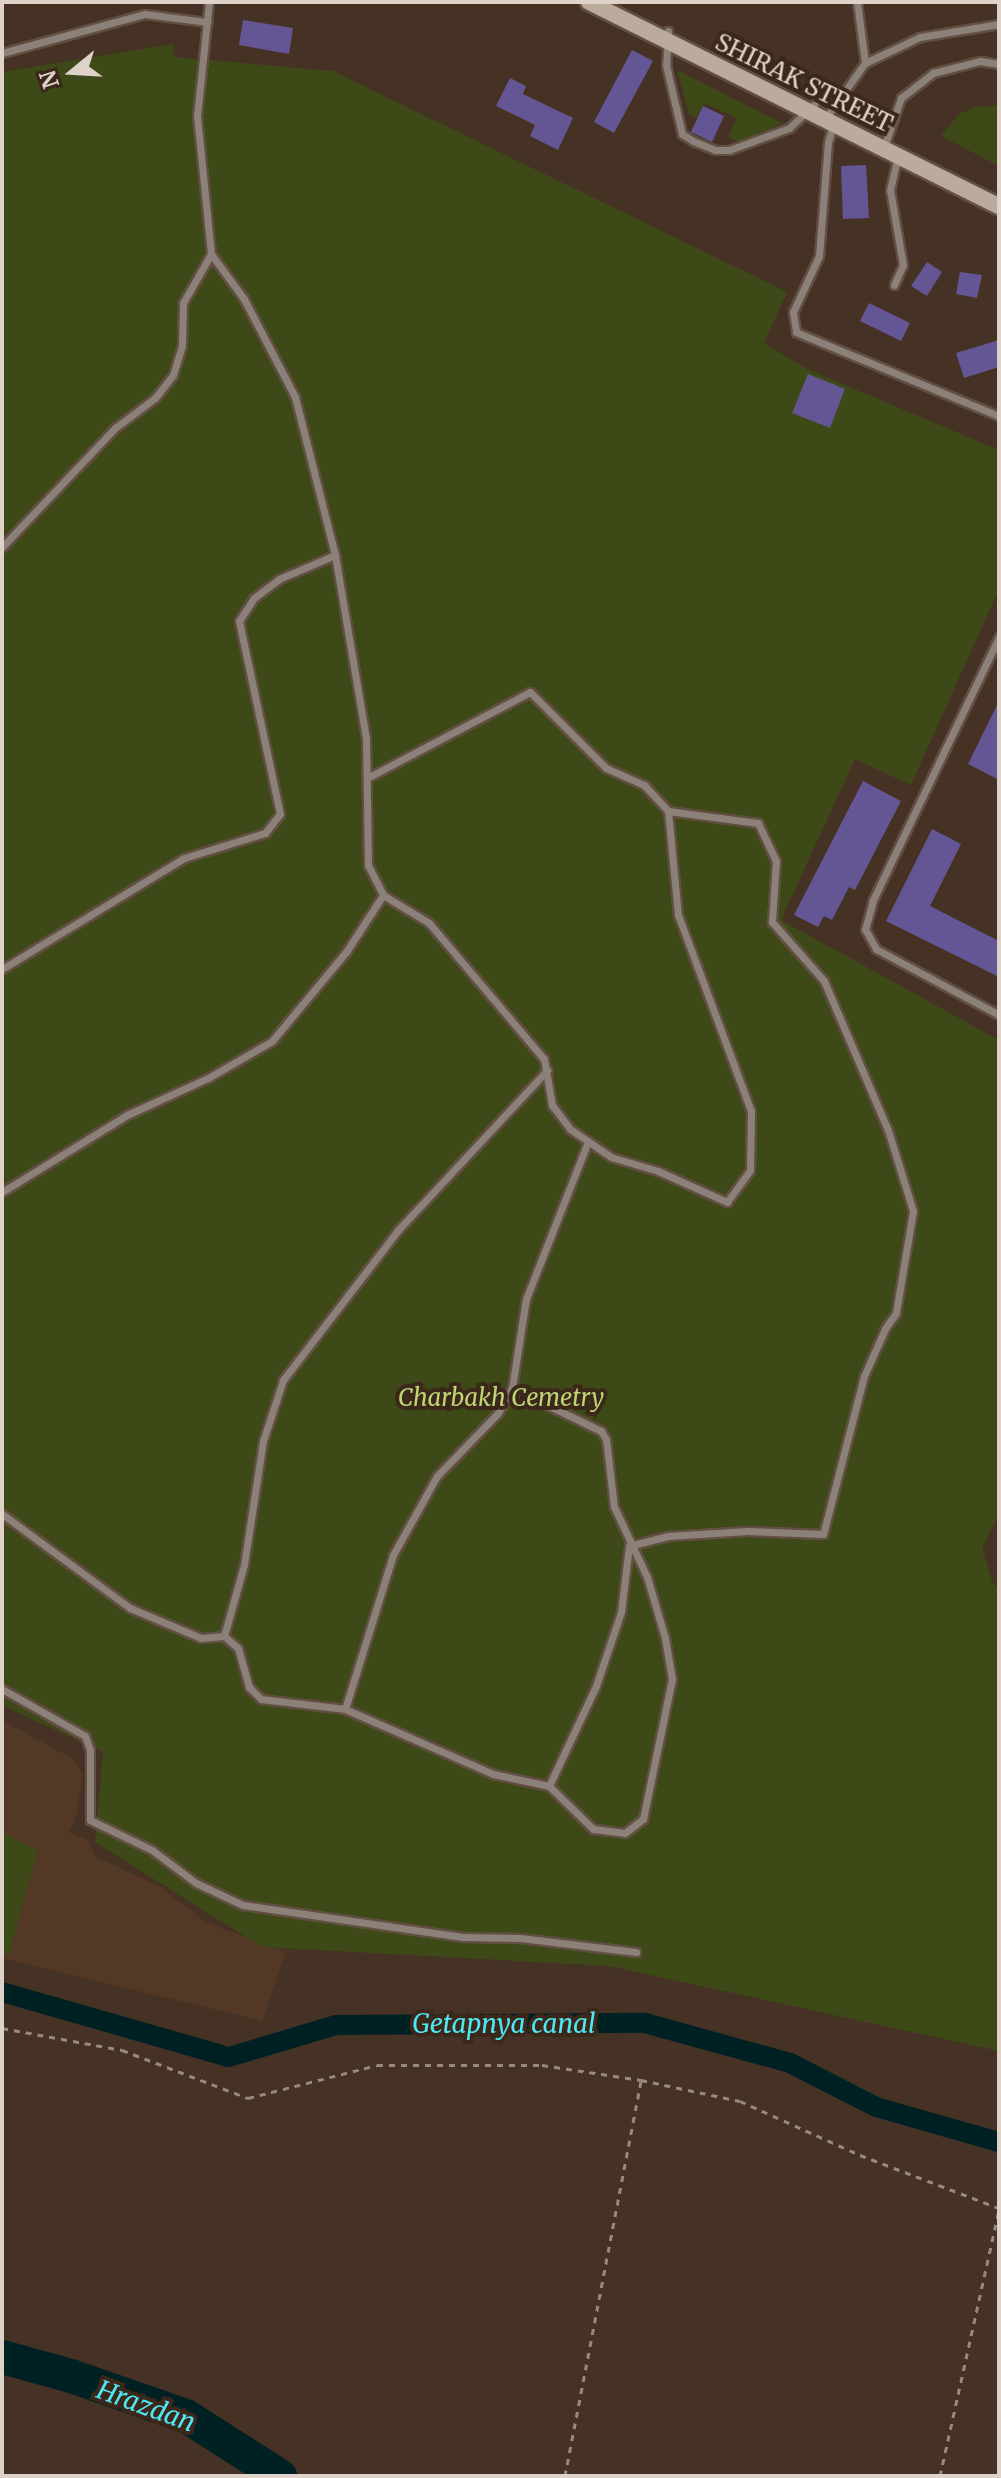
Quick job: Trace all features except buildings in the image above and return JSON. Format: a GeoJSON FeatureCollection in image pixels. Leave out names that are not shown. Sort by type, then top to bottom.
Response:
{"type":"FeatureCollection","features":[{"type":"Feature","properties":{"kind":"main road","name":"SHIRAK STREET"},"geometry":{"type":"LineString","coordinates":[[589,2],[667,36],[999,206]]}},
{"type":"Feature","properties":{"kind":"main road","name":"SHIRAK STREET"},"geometry":{"type":"LineString","coordinates":[[611,2],[667,36]]}},
{"type":"Feature","properties":{"kind":"main road","name":"SHIRAK STREET"},"geometry":{"type":"LineString","coordinates":[[889,148],[999,194]]}},
{"type":"Feature","properties":{"kind":"lane"},"geometry":{"type":"LineString","coordinates":[[209,2],[197,116],[211,254],[244,299],[295,397],[335,555],[366,738],[368,865],[383,895],[429,923],[544,1059],[552,1105],[570,1129],[611,1157],[658,1171],[727,1202],[750,1170],[751,1111],[678,915],[668,811],[644,785],[606,768],[530,692],[367,778]]}},
{"type":"Feature","properties":{"kind":"lane"},"geometry":{"type":"LineString","coordinates":[[857,2],[865,63]]}},
{"type":"Feature","properties":{"kind":"lane"},"geometry":{"type":"LineString","coordinates":[[2,53],[145,14],[207,22]]}},
{"type":"Feature","properties":{"kind":"lane"},"geometry":{"type":"LineString","coordinates":[[667,36],[666,65],[682,134],[715,150],[729,150],[821,115],[865,63],[920,37],[999,24]]}},
{"type":"Feature","properties":{"kind":"lane"},"geometry":{"type":"LineString","coordinates":[[894,285],[903,265],[890,190],[889,148],[901,98],[933,73],[980,61],[999,64]]}},
{"type":"Feature","properties":{"kind":"lane"},"geometry":{"type":"LineString","coordinates":[[821,115],[819,256],[793,312],[796,332],[999,416]]}},
{"type":"Feature","properties":{"kind":"lane"},"geometry":{"type":"LineString","coordinates":[[2,547],[115,428],[155,398],[173,375],[182,345],[183,303],[211,254]]}},
{"type":"Feature","properties":{"kind":"lane"},"geometry":{"type":"LineString","coordinates":[[2,969],[184,858],[265,833],[280,814],[239,621],[254,598],[279,579],[335,555]]}},
{"type":"Feature","properties":{"kind":"lane"},"geometry":{"type":"LineString","coordinates":[[999,637],[873,900],[865,929],[876,949],[999,1015]]}},
{"type":"Feature","properties":{"kind":"lane"},"geometry":{"type":"LineString","coordinates":[[549,1786],[596,1686],[621,1612],[629,1546],[668,1536],[747,1531],[823,1534],[864,1376],[885,1329],[896,1313],[913,1211],[888,1130],[824,981],[772,922],[776,861],[758,823],[668,811]]}},
{"type":"Feature","properties":{"kind":"lane"},"geometry":{"type":"LineString","coordinates":[[2,1192],[129,1114],[208,1078],[272,1041],[346,952],[383,895]]}},
{"type":"Feature","properties":{"kind":"lane"},"geometry":{"type":"LineString","coordinates":[[224,1636],[244,1565],[263,1441],[283,1380],[398,1230],[547,1070]]}},
{"type":"Feature","properties":{"kind":"lane"},"geometry":{"type":"LineString","coordinates":[[345,1709],[393,1555],[437,1476],[498,1413],[512,1388],[526,1299],[588,1142]]}},
{"type":"Feature","properties":{"kind":"lane"},"geometry":{"type":"LineString","coordinates":[[2,1514],[130,1608],[201,1638],[224,1636],[238,1648],[249,1687],[261,1699],[345,1709],[493,1774],[549,1786],[593,1829],[625,1833],[643,1819],[672,1679],[655,1603],[633,1543],[614,1507],[606,1439],[601,1431],[512,1388]]}},
{"type":"Feature","properties":{"kind":"lane"},"geometry":{"type":"LineString","coordinates":[[2,1689],[85,1736],[90,1750],[90,1820],[152,1850],[196,1883],[243,1905],[463,1937],[520,1938],[636,1952]]}},
{"type":"Feature","properties":{"kind":"path"},"geometry":{"type":"LineString","coordinates":[[2,2028],[122,2050],[248,2098],[377,2065],[542,2065],[641,2080],[740,2101],[860,2155],[999,2209],[940,2476]]}},
{"type":"Feature","properties":{"kind":"path"},"geometry":{"type":"LineString","coordinates":[[565,2476],[641,2080]]}},
{"type":"Feature","properties":{"kind":"shaded area"},"geometry":{"type":"Polygon","coordinates":[[[2,1720],[73,1759],[83,1775],[75,1822],[68,1832],[87,1840],[96,1857],[161,1887],[205,1922],[286,1952],[262,2021],[2,1958],[2,1720]]]}},
{"type":"Feature","properties":{"kind":"green space","name":"Charbakh Cemetry"},"geometry":{"type":"Polygon","coordinates":[[[173,44],[174,57],[333,71],[787,292],[764,343],[809,370],[999,450],[999,589],[911,785],[855,759],[781,920],[999,1040],[999,1515],[982,1548],[992,1581],[999,1590],[999,2051],[609,1966],[262,1947],[95,1842],[103,1752],[2,1705],[2,72],[173,44]]]}},
{"type":"Feature","properties":{"kind":"green space"},"geometry":{"type":"Polygon","coordinates":[[[677,70],[782,123],[741,143],[728,137],[737,118],[704,103],[697,118],[689,114],[677,70]]]}},
{"type":"Feature","properties":{"kind":"green space"},"geometry":{"type":"Polygon","coordinates":[[[999,105],[999,166],[941,136],[959,114],[976,107],[999,105]]]}},
{"type":"Feature","properties":{"kind":"green space"},"geometry":{"type":"Polygon","coordinates":[[[2,1832],[38,1851],[9,1954],[2,1953],[2,1832]]]}},
{"type":"Feature","properties":{"kind":"waterway","name":"Getapnya canal"},"geometry":{"type":"LineString","coordinates":[[2,1992],[229,2057],[336,2025],[645,2023],[790,2063],[876,2107],[999,2142]]}},
{"type":"Feature","properties":{"kind":"waterway","name":"Hrazdan"},"geometry":{"type":"LineString","coordinates":[[2,2357],[71,2376],[186,2416],[280,2476]]}}]}
